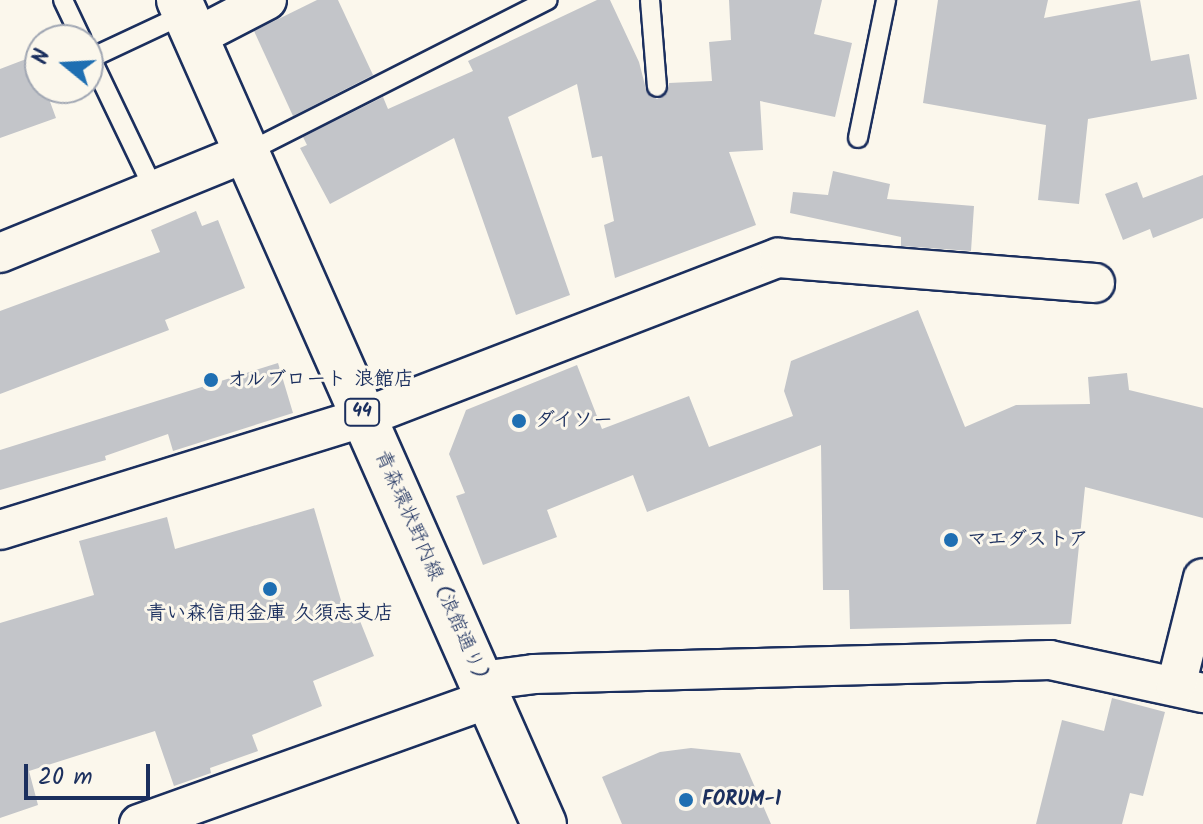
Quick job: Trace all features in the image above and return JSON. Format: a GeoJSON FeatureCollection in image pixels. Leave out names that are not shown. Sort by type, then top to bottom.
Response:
{"type":"FeatureCollection","features":[{"type":"Feature","properties":{"kind":"main road","name":"青森環状野内線 (浪館通り)"},"geometry":{"type":"LineString","coordinates":[[186,17],[544,824]]}},
{"type":"Feature","properties":{"kind":"street"},"geometry":{"type":"LineString","coordinates":[[186,17],[267,0]]}},
{"type":"Feature","properties":{"kind":"street"},"geometry":{"type":"LineString","coordinates":[[0,253],[248,152]]}},
{"type":"Feature","properties":{"kind":"street"},"geometry":{"type":"LineString","coordinates":[[0,530],[365,417],[778,258],[1095,283]]}},
{"type":"Feature","properties":{"kind":"street"},"geometry":{"type":"LineString","coordinates":[[139,824],[190,815],[485,690],[534,674],[1050,660],[1190,689],[1203,578]]}},
{"type":"Feature","properties":{"kind":"lane"},"geometry":{"type":"LineString","coordinates":[[63,0],[74,24]]}},
{"type":"Feature","properties":{"kind":"lane"},"geometry":{"type":"LineString","coordinates":[[248,152],[548,0]]}},
{"type":"Feature","properties":{"kind":"lane"},"geometry":{"type":"LineString","coordinates":[[650,0],[657,87]]}},
{"type":"Feature","properties":{"kind":"lane"},"geometry":{"type":"LineString","coordinates":[[858,138],[886,0]]}},
{"type":"Feature","properties":{"kind":"lane"},"geometry":{"type":"LineString","coordinates":[[104,49],[186,17]]}},
{"type":"Feature","properties":{"kind":"lane"},"geometry":{"type":"LineString","coordinates":[[104,85],[154,190]]}},
{"type":"Feature","properties":{"kind":"building"},"geometry":{"type":"Polygon","coordinates":[[[317,0],[338,0],[373,75],[293,116],[254,31],[317,0]]]}},
{"type":"Feature","properties":{"kind":"building"},"geometry":{"type":"Polygon","coordinates":[[[597,0],[610,0],[639,62],[647,93],[657,99],[667,93],[669,83],[712,81],[709,42],[731,40],[729,0],[822,0],[814,34],[852,43],[835,117],[760,101],[763,150],[729,152],[756,225],[615,278],[604,225],[614,221],[602,156],[592,158],[577,84],[508,117],[570,295],[516,315],[454,138],[330,204],[300,148],[307,145],[303,137],[383,97],[388,109],[473,71],[468,61],[597,0]]]}},
{"type":"Feature","properties":{"kind":"building"},"geometry":{"type":"Polygon","coordinates":[[[938,0],[1048,0],[1044,18],[1140,0],[1151,61],[1189,54],[1197,99],[1088,119],[1079,204],[1038,200],[1046,125],[923,103],[938,0]]]}},
{"type":"Feature","properties":{"kind":"building"},"geometry":{"type":"Polygon","coordinates":[[[24,60],[24,104],[51,104],[56,118],[0,138],[0,69],[24,60]]]}},
{"type":"Feature","properties":{"kind":"building"},"geometry":{"type":"Polygon","coordinates":[[[833,171],[890,184],[887,199],[974,206],[971,251],[901,246],[901,237],[790,213],[793,192],[828,195],[833,171]]]}},
{"type":"Feature","properties":{"kind":"building"},"geometry":{"type":"Polygon","coordinates":[[[1203,175],[1203,218],[1153,238],[1150,229],[1123,240],[1105,194],[1137,182],[1143,198],[1203,175]]]}},
{"type":"Feature","properties":{"kind":"building"},"geometry":{"type":"Polygon","coordinates":[[[196,211],[202,226],[218,220],[245,288],[165,320],[169,330],[0,394],[0,311],[160,252],[151,230],[196,211]]]}},
{"type":"Feature","properties":{"kind":"building"},"geometry":{"type":"Polygon","coordinates":[[[918,310],[965,427],[1016,405],[1090,404],[1088,377],[1127,373],[1129,390],[1203,408],[1203,518],[1085,487],[1071,624],[850,629],[849,590],[823,590],[821,445],[647,512],[633,475],[547,510],[557,537],[483,565],[456,496],[465,493],[449,454],[466,410],[577,365],[602,429],[689,396],[709,447],[793,416],[784,391],[791,361],[918,310]]]}},
{"type":"Feature","properties":{"kind":"building"},"geometry":{"type":"Polygon","coordinates":[[[278,363],[293,413],[173,451],[168,434],[105,456],[106,460],[0,490],[0,450],[278,363]]]}},
{"type":"Feature","properties":{"kind":"building"},"geometry":{"type":"Polygon","coordinates":[[[314,508],[347,621],[358,616],[374,656],[313,681],[322,706],[252,735],[258,751],[210,768],[211,773],[174,786],[155,731],[29,771],[38,805],[0,818],[0,623],[94,595],[79,541],[167,517],[175,549],[314,508]]]}},
{"type":"Feature","properties":{"kind":"building"},"geometry":{"type":"Polygon","coordinates":[[[1112,698],[1165,712],[1143,796],[1130,793],[1122,824],[1036,824],[1062,720],[1104,731],[1112,698]]]}},
{"type":"Feature","properties":{"kind":"building","name":"FORUM-1"},"geometry":{"type":"Polygon","coordinates":[[[691,748],[740,753],[771,824],[622,824],[602,777],[660,752],[691,748]]]}},
{"type":"Feature","properties":{"kind":"place","name":"オルブロート 浪館店"},"geometry":{"type":"Point","coordinates":[211,380]}},
{"type":"Feature","properties":{"kind":"place","name":"ダイソー"},"geometry":{"type":"Point","coordinates":[519,421]}},
{"type":"Feature","properties":{"kind":"place","name":"マエダストア"},"geometry":{"type":"Point","coordinates":[951,540]}},
{"type":"Feature","properties":{"kind":"place","name":"青い森信用金庫 久須志支店"},"geometry":{"type":"Point","coordinates":[270,589]}},
{"type":"Feature","properties":{"kind":"place","name":"FORUM-1"},"geometry":{"type":"Point","coordinates":[686,800]}}]}
